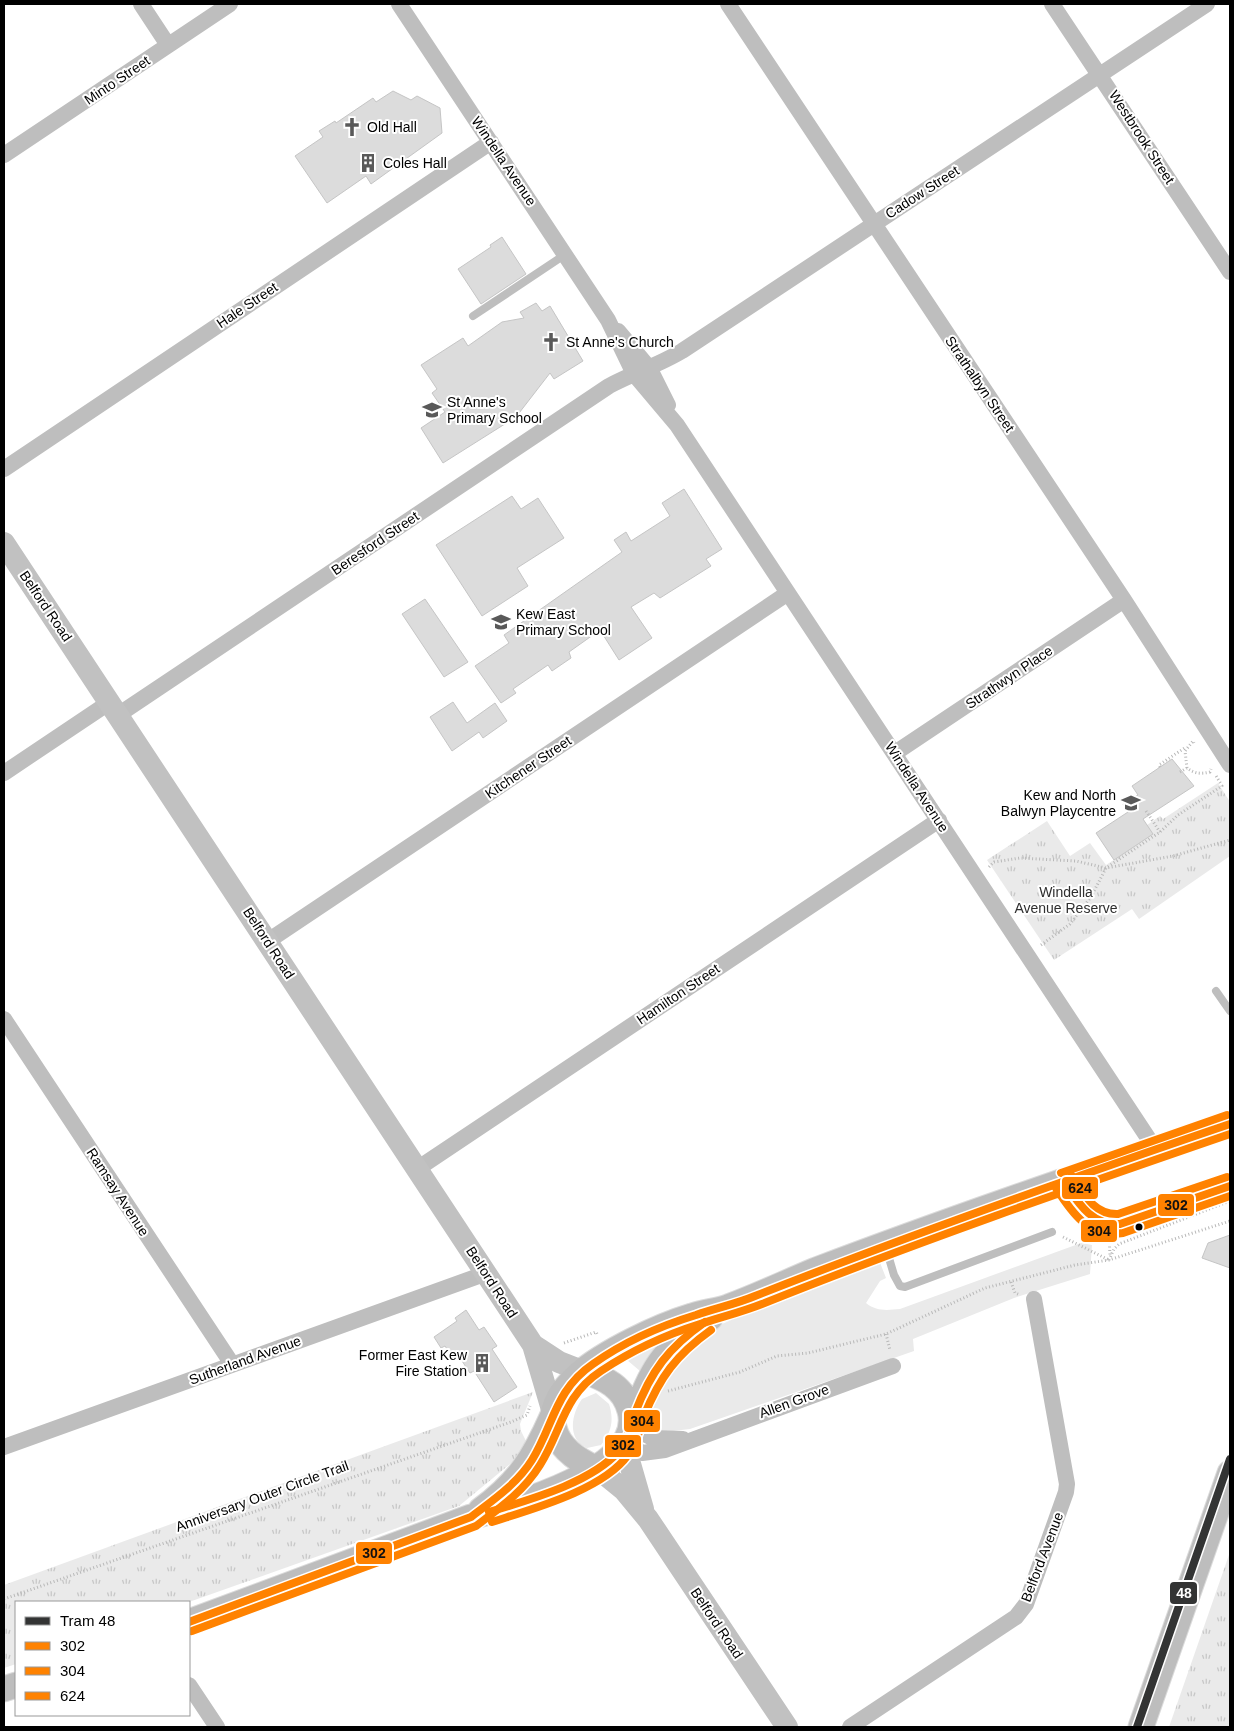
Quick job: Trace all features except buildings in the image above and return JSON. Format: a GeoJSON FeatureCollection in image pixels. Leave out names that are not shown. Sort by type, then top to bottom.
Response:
{"type":"FeatureCollection","features":[{"type":"Feature","properties":{"kind":"main road"},"geometry":{"type":"LineString","coordinates":[[471,1517],[498,1497],[524,1471],[537,1450],[567,1388],[583,1371],[613,1352],[682,1319],[726,1307],[816,1271],[1230,1124]]}},
{"type":"Feature","properties":{"kind":"main road"},"geometry":{"type":"LineString","coordinates":[[190,1622],[471,1517],[512,1506],[597,1469],[614,1457],[628,1434],[655,1367],[675,1344],[726,1307]]}},
{"type":"Feature","properties":{"kind":"main road"},"geometry":{"type":"LineString","coordinates":[[583,1371],[608,1381],[619,1390],[628,1404],[628,1434]]}},
{"type":"Feature","properties":{"kind":"main road"},"geometry":{"type":"LineString","coordinates":[[553,1415],[555,1433],[564,1448],[579,1461],[597,1469]]}},
{"type":"Feature","properties":{"kind":"main road"},"geometry":{"type":"LineString","coordinates":[[1141,1727],[1230,1473]]}},
{"type":"Feature","properties":{"kind":"street"},"geometry":{"type":"LineString","coordinates":[[141,4],[168,45]]}},
{"type":"Feature","properties":{"kind":"street","name":"Minto Street"},"geometry":{"type":"LineString","coordinates":[[4,155],[230,4]]}},
{"type":"Feature","properties":{"kind":"street","name":"Windella Avenue"},"geometry":{"type":"LineString","coordinates":[[399,4],[566,254],[1156,1150]]}},
{"type":"Feature","properties":{"kind":"street","name":"Strathalbyn Street"},"geometry":{"type":"LineString","coordinates":[[728,4],[1124,600],[1230,766]]}},
{"type":"Feature","properties":{"kind":"street","name":"Westbrook Street"},"geometry":{"type":"LineString","coordinates":[[1052,4],[1230,272]]}},
{"type":"Feature","properties":{"kind":"street","name":"Cadow Street"},"geometry":{"type":"LineString","coordinates":[[642,371],[682,351],[1207,4]]}},
{"type":"Feature","properties":{"kind":"street","name":"Hale Street"},"geometry":{"type":"LineString","coordinates":[[4,469],[491,142]]}},
{"type":"Feature","properties":{"kind":"street","name":"Beresford Street"},"geometry":{"type":"LineString","coordinates":[[4,773],[114,708],[609,386],[642,371]]}},
{"type":"Feature","properties":{"kind":"street","name":"Belford Road"},"geometry":{"type":"LineString","coordinates":[[4,543],[533,1345],[553,1415]]}},
{"type":"Feature","properties":{"kind":"street","name":"Kitchener Street"},"geometry":{"type":"LineString","coordinates":[[268,941],[788,593]]}},
{"type":"Feature","properties":{"kind":"street","name":"Strathwyn Place"},"geometry":{"type":"LineString","coordinates":[[895,753],[1124,600]]}},
{"type":"Feature","properties":{"kind":"street","name":"Hamilton Street"},"geometry":{"type":"LineString","coordinates":[[417,1169],[939,820]]}},
{"type":"Feature","properties":{"kind":"street","name":"Ramsay Avenue"},"geometry":{"type":"LineString","coordinates":[[4,1019],[232,1364]]}},
{"type":"Feature","properties":{"kind":"street","name":"Sutherland Avenue"},"geometry":{"type":"LineString","coordinates":[[4,1447],[487,1273]]}},
{"type":"Feature","properties":{"kind":"street","name":"Belford Avenue"},"geometry":{"type":"LineString","coordinates":[[850,1727],[1016,1617],[1026,1604],[1066,1492],[1067,1484],[1034,1298]]}},
{"type":"Feature","properties":{"kind":"street","name":"Belford Road"},"geometry":{"type":"LineString","coordinates":[[533,1345],[559,1362],[583,1371]]}},
{"type":"Feature","properties":{"kind":"street","name":"Allen Grove"},"geometry":{"type":"LineString","coordinates":[[628,1434],[639,1452],[650,1453],[665,1450],[696,1436],[893,1366]]}},
{"type":"Feature","properties":{"kind":"street","name":"Belford Road"},"geometry":{"type":"LineString","coordinates":[[628,1434],[641,1504],[648,1518]]}},
{"type":"Feature","properties":{"kind":"street","name":"Belford Road"},"geometry":{"type":"LineString","coordinates":[[597,1469],[624,1490],[648,1518],[787,1727]]}},
{"type":"Feature","properties":{"kind":"street"},"geometry":{"type":"LineString","coordinates":[[190,1686],[217,1727]]}},
{"type":"Feature","properties":{"kind":"lane"},"geometry":{"type":"LineString","coordinates":[[473,316],[566,254]]}},
{"type":"Feature","properties":{"kind":"lane"},"geometry":{"type":"LineString","coordinates":[[1216,992],[1230,1011]]}},
{"type":"Feature","properties":{"kind":"lane"},"geometry":{"type":"LineString","coordinates":[[1064,1182],[1091,1218],[1108,1226],[1120,1224],[1230,1186]]}},
{"type":"Feature","properties":{"kind":"lane"},"geometry":{"type":"LineString","coordinates":[[886,1246],[894,1275],[900,1286],[905,1288],[1052,1232]]}},
{"type":"Feature","properties":{"kind":"path"},"geometry":{"type":"LineString","coordinates":[[1160,767],[1159,765],[1193,741],[1198,748]]}},
{"type":"Feature","properties":{"kind":"path"},"geometry":{"type":"LineString","coordinates":[[1186,747],[1184,757],[1187,768],[1195,773],[1212,770]]}},
{"type":"Feature","properties":{"kind":"path"},"geometry":{"type":"LineString","coordinates":[[1036,939],[1042,947],[1070,924],[1091,897],[1106,868],[1160,832],[1178,815],[1222,786],[1207,763]]}},
{"type":"Feature","properties":{"kind":"path"},"geometry":{"type":"LineString","coordinates":[[1180,772],[1187,768]]}},
{"type":"Feature","properties":{"kind":"path"},"geometry":{"type":"LineString","coordinates":[[1146,811],[1160,832]]}},
{"type":"Feature","properties":{"kind":"path"},"geometry":{"type":"LineString","coordinates":[[994,874],[988,866],[994,862],[1020,858],[1076,861],[1106,868],[1173,856],[1230,840]]}},
{"type":"Feature","properties":{"kind":"path"},"geometry":{"type":"LineString","coordinates":[[1109,1260],[1114,1249],[1119,1244],[1230,1201]]}},
{"type":"Feature","properties":{"kind":"path"},"geometry":{"type":"LineString","coordinates":[[648,1382],[654,1388],[666,1391],[702,1384],[740,1372],[777,1356],[808,1353],[886,1334],[985,1288],[1075,1265],[1109,1260],[1230,1221]]}},
{"type":"Feature","properties":{"kind":"path"},"geometry":{"type":"LineString","coordinates":[[1108,1226],[1111,1245],[1109,1260]]}},
{"type":"Feature","properties":{"kind":"path"},"geometry":{"type":"LineString","coordinates":[[1052,1232],[1109,1260]]}},
{"type":"Feature","properties":{"kind":"path"},"geometry":{"type":"LineString","coordinates":[[563,1343],[596,1332],[602,1344],[613,1352]]}},
{"type":"Feature","properties":{"kind":"path","name":"Anniversary Outer Circle Trail"},"geometry":{"type":"LineString","coordinates":[[4,1599],[527,1415]]}},
{"type":"Feature","properties":{"kind":"green space","name":"Windella Avenue Reserve"},"geometry":{"type":"Polygon","coordinates":[[[1218,783],[1230,802],[1230,856],[1139,919],[1132,909],[1054,960],[987,860],[1047,821],[1070,856],[1090,843],[1106,865],[1153,834],[1147,825],[1160,816],[1163,819],[1218,783]]]}},
{"type":"Feature","properties":{"kind":"green space"},"geometry":{"type":"Polygon","coordinates":[[[1081,1243],[1092,1245],[1090,1274],[1014,1298],[913,1339],[914,1351],[690,1429],[656,1433],[646,1428],[646,1416],[665,1369],[712,1328],[879,1260],[886,1278],[880,1281],[866,1303],[878,1309],[900,1309],[1081,1243]]]}},
{"type":"Feature","properties":{"kind":"green space"},"geometry":{"type":"Polygon","coordinates":[[[656,1343],[658,1344],[640,1371],[627,1360],[656,1343]]]}},
{"type":"Feature","properties":{"kind":"green space"},"geometry":{"type":"Polygon","coordinates":[[[533,1392],[520,1424],[521,1431],[528,1445],[521,1455],[459,1506],[190,1602],[15,1601],[15,1664],[4,1668],[4,1585],[533,1392]]]}},
{"type":"Feature","properties":{"kind":"green space"},"geometry":{"type":"Polygon","coordinates":[[[596,1393],[609,1404],[611,1425],[608,1435],[601,1445],[587,1448],[576,1439],[573,1425],[574,1418],[582,1399],[596,1393]]]}},
{"type":"Feature","properties":{"kind":"green space"},"geometry":{"type":"Polygon","coordinates":[[[1230,1552],[1230,1727],[1169,1727],[1230,1552]]]}},
{"type":"Feature","properties":{"kind":"tram line","name":"48"},"geometry":{"type":"LineString","coordinates":[[1137,1727],[1230,1459]]}},
{"type":"Feature","properties":{"kind":"transit line","name":"624"},"geometry":{"type":"LineString","coordinates":[[1061,1173],[1227,1115]]}},
{"type":"Feature","properties":{"kind":"transit line","name":"302"},"geometry":{"type":"LineString","coordinates":[[190,1622],[471,1517],[504,1491],[526,1469],[539,1447],[556,1408],[580,1374],[605,1356],[643,1335],[683,1319],[748,1299],[992,1207],[1230,1124]]}},
{"type":"Feature","properties":{"kind":"transit line","name":"304"},"geometry":{"type":"LineString","coordinates":[[192,1631],[476,1526],[511,1498],[534,1474],[547,1452],[564,1414],[588,1381],[612,1364],[661,1338],[754,1307],[995,1216],[1230,1134]]}},
{"type":"Feature","properties":{"kind":"transit line","name":"624"},"geometry":{"type":"LineString","coordinates":[[1072,1176],[1090,1202],[1096,1207],[1102,1211],[1118,1214],[1227,1177]]}},
{"type":"Feature","properties":{"kind":"transit line","name":"302"},"geometry":{"type":"LineString","coordinates":[[1064,1182],[1075,1198],[1093,1217],[1101,1221],[1120,1224],[1230,1186]]}},
{"type":"Feature","properties":{"kind":"transit line","name":"304"},"geometry":{"type":"LineString","coordinates":[[1056,1188],[1075,1215],[1083,1222],[1100,1232],[1111,1234],[1123,1233],[1230,1196]]}},
{"type":"Feature","properties":{"kind":"transit line","name":"302"},"geometry":{"type":"LineString","coordinates":[[489,1512],[558,1489],[576,1481],[607,1462],[625,1443],[641,1398],[654,1373],[671,1351],[705,1322]]}},
{"type":"Feature","properties":{"kind":"transit line","name":"304"},"geometry":{"type":"LineString","coordinates":[[492,1522],[566,1497],[585,1488],[617,1467],[634,1446],[644,1416],[663,1378],[688,1348],[711,1330]]}},
{"type":"Feature","properties":{"kind":"place","name":"Old Hall"},"geometry":{"type":"Point","coordinates":[352,127]}},
{"type":"Feature","properties":{"kind":"place","name":"Coles Hall"},"geometry":{"type":"Point","coordinates":[368,163]}},
{"type":"Feature","properties":{"kind":"place","name":"St Anne's Church"},"geometry":{"type":"Point","coordinates":[551,342]}},
{"type":"Feature","properties":{"kind":"place","name":"St Anne's Primary School"},"geometry":{"type":"Point","coordinates":[432,410]}},
{"type":"Feature","properties":{"kind":"place","name":"Kew East Primary School"},"geometry":{"type":"Point","coordinates":[501,622]}},
{"type":"Feature","properties":{"kind":"place","name":"Kew and North Balwyn Playcentre"},"geometry":{"type":"Point","coordinates":[1131,803]}},
{"type":"Feature","properties":{"kind":"place","name":"Former East Kew Fire Station"},"geometry":{"type":"Point","coordinates":[482,1363]}}]}
